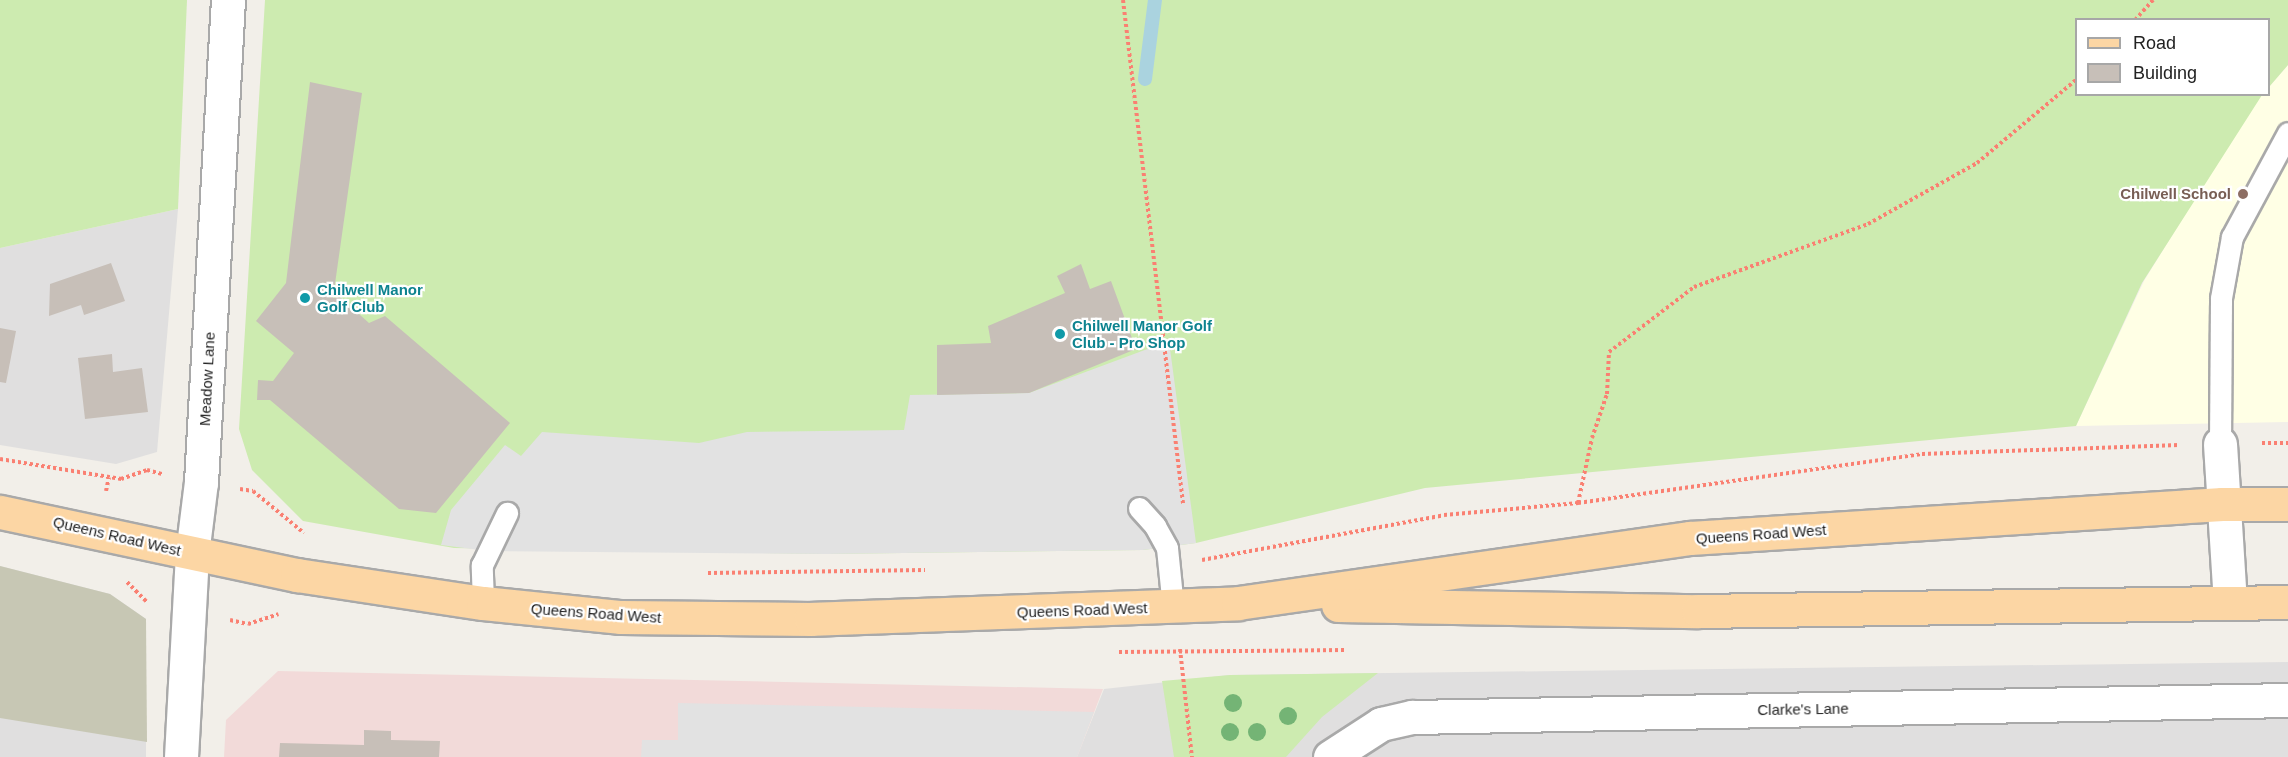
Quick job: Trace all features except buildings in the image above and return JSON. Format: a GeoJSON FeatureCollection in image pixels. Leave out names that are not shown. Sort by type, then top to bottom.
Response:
{"type":"FeatureCollection","features":[{"type":"Feature","properties":{"kind":"main road","name":"Queens Road West"},"geometry":{"type":"LineString","coordinates":[[1238,603],[1690,538],[2222,504],[2288,504]]}},
{"type":"Feature","properties":{"kind":"main road","name":"Queens Road West"},"geometry":{"type":"LineString","coordinates":[[0,512],[297,575],[483,603],[621,617],[811,619],[1238,603],[1698,610],[2288,602]]}},
{"type":"Feature","properties":{"kind":"street","name":"Meadow Lane"},"geometry":{"type":"LineString","coordinates":[[181,757],[192,554],[201,482],[228,0]]}},
{"type":"Feature","properties":{"kind":"street"},"geometry":{"type":"LineString","coordinates":[[2220,444],[2230,603]]}},
{"type":"Feature","properties":{"kind":"street","name":"Clarke's Lane"},"geometry":{"type":"LineString","coordinates":[[1329,757],[1381,724],[1412,717],[2288,700]]}},
{"type":"Feature","properties":{"kind":"lane"},"geometry":{"type":"LineString","coordinates":[[2220,444],[2221,298],[2232,237],[2288,133]]}},
{"type":"Feature","properties":{"kind":"lane"},"geometry":{"type":"LineString","coordinates":[[1139,508],[1155,526],[1167,549],[1173,607]]}},
{"type":"Feature","properties":{"kind":"lane"},"geometry":{"type":"LineString","coordinates":[[483,603],[482,565],[507,513]]}},
{"type":"Feature","properties":{"kind":"path"},"geometry":{"type":"LineString","coordinates":[[1123,0],[1184,515]]}},
{"type":"Feature","properties":{"kind":"path"},"geometry":{"type":"LineString","coordinates":[[2138,18],[2153,0]]}},
{"type":"Feature","properties":{"kind":"path"},"geometry":{"type":"LineString","coordinates":[[1578,503],[1592,438],[1607,394],[1610,352],[1694,287],[1868,224],[1977,163],[2075,81]]}},
{"type":"Feature","properties":{"kind":"path"},"geometry":{"type":"LineString","coordinates":[[1168,565],[1444,515],[1578,503],[1922,454],[2220,444]]}},
{"type":"Feature","properties":{"kind":"path"},"geometry":{"type":"LineString","coordinates":[[0,459],[121,479],[147,470],[253,491],[303,532],[315,534]]}},
{"type":"Feature","properties":{"kind":"path"},"geometry":{"type":"LineString","coordinates":[[700,573],[933,570]]}},
{"type":"Feature","properties":{"kind":"path"},"geometry":{"type":"LineString","coordinates":[[1173,607],[1192,757]]}},
{"type":"Feature","properties":{"kind":"shaded area","name":"Chilwell School"},"geometry":{"type":"Polygon","coordinates":[[[2288,65],[2288,422],[2076,426],[2144,281],[2252,106],[2261,96],[2270,96],[2270,86],[2288,65]]]}},
{"type":"Feature","properties":{"kind":"shaded area"},"geometry":{"type":"Polygon","coordinates":[[[178,209],[157,452],[116,464],[0,445],[0,248],[178,209]]]}},
{"type":"Feature","properties":{"kind":"shaded area"},"geometry":{"type":"Polygon","coordinates":[[[1169,341],[1196,543],[1143,550],[827,554],[488,551],[441,545],[451,510],[505,445],[521,456],[542,432],[699,443],[747,432],[904,430],[910,395],[1029,393],[1169,341]]]}},
{"type":"Feature","properties":{"kind":"shaded area"},"geometry":{"type":"Polygon","coordinates":[[[0,566],[110,594],[146,619],[146,757],[0,757],[0,566]]]}},
{"type":"Feature","properties":{"kind":"shaded area"},"geometry":{"type":"Polygon","coordinates":[[[0,566],[110,594],[146,619],[147,742],[0,718],[0,566]]]}},
{"type":"Feature","properties":{"kind":"shaded area"},"geometry":{"type":"Polygon","coordinates":[[[2288,662],[2288,757],[1077,757],[1104,689],[1230,675],[2288,662]]]}},
{"type":"Feature","properties":{"kind":"shaded area"},"geometry":{"type":"Polygon","coordinates":[[[278,671],[1103,689],[1077,757],[224,757],[226,720],[278,671]]]}},
{"type":"Feature","properties":{"kind":"shaded area"},"geometry":{"type":"Polygon","coordinates":[[[678,703],[1094,712],[1077,757],[641,757],[642,740],[678,740],[678,703]]]}},
{"type":"Feature","properties":{"kind":"green space"},"geometry":{"type":"Polygon","coordinates":[[[0,0],[187,0],[178,209],[0,248],[0,0]]]}},
{"type":"Feature","properties":{"kind":"green space"},"geometry":{"type":"Polygon","coordinates":[[[265,0],[2288,0],[2288,65],[2270,86],[2270,18],[2075,18],[2075,96],[2261,96],[2142,283],[2076,426],[1425,488],[1196,543],[1143,550],[827,554],[454,548],[303,521],[252,470],[239,429],[265,0]]]}},
{"type":"Feature","properties":{"kind":"green space"},"geometry":{"type":"Polygon","coordinates":[[[1378,673],[1322,717],[1286,757],[1174,757],[1162,681],[1230,675],[1378,673]]]}},
{"type":"Feature","properties":{"kind":"waterway"},"geometry":{"type":"LineString","coordinates":[[1145,79],[1155,0]]}},
{"type":"Feature","properties":{"kind":"place","name":"Chilwell School"},"geometry":{"type":"Point","coordinates":[2243,194]}},
{"type":"Feature","properties":{"kind":"place","name":"Chilwell Manor Golf Club"},"geometry":{"type":"Point","coordinates":[305,298]}},
{"type":"Feature","properties":{"kind":"place","name":"Chilwell Manor Golf Club - Pro Shop"},"geometry":{"type":"Point","coordinates":[1060,334]}}]}
